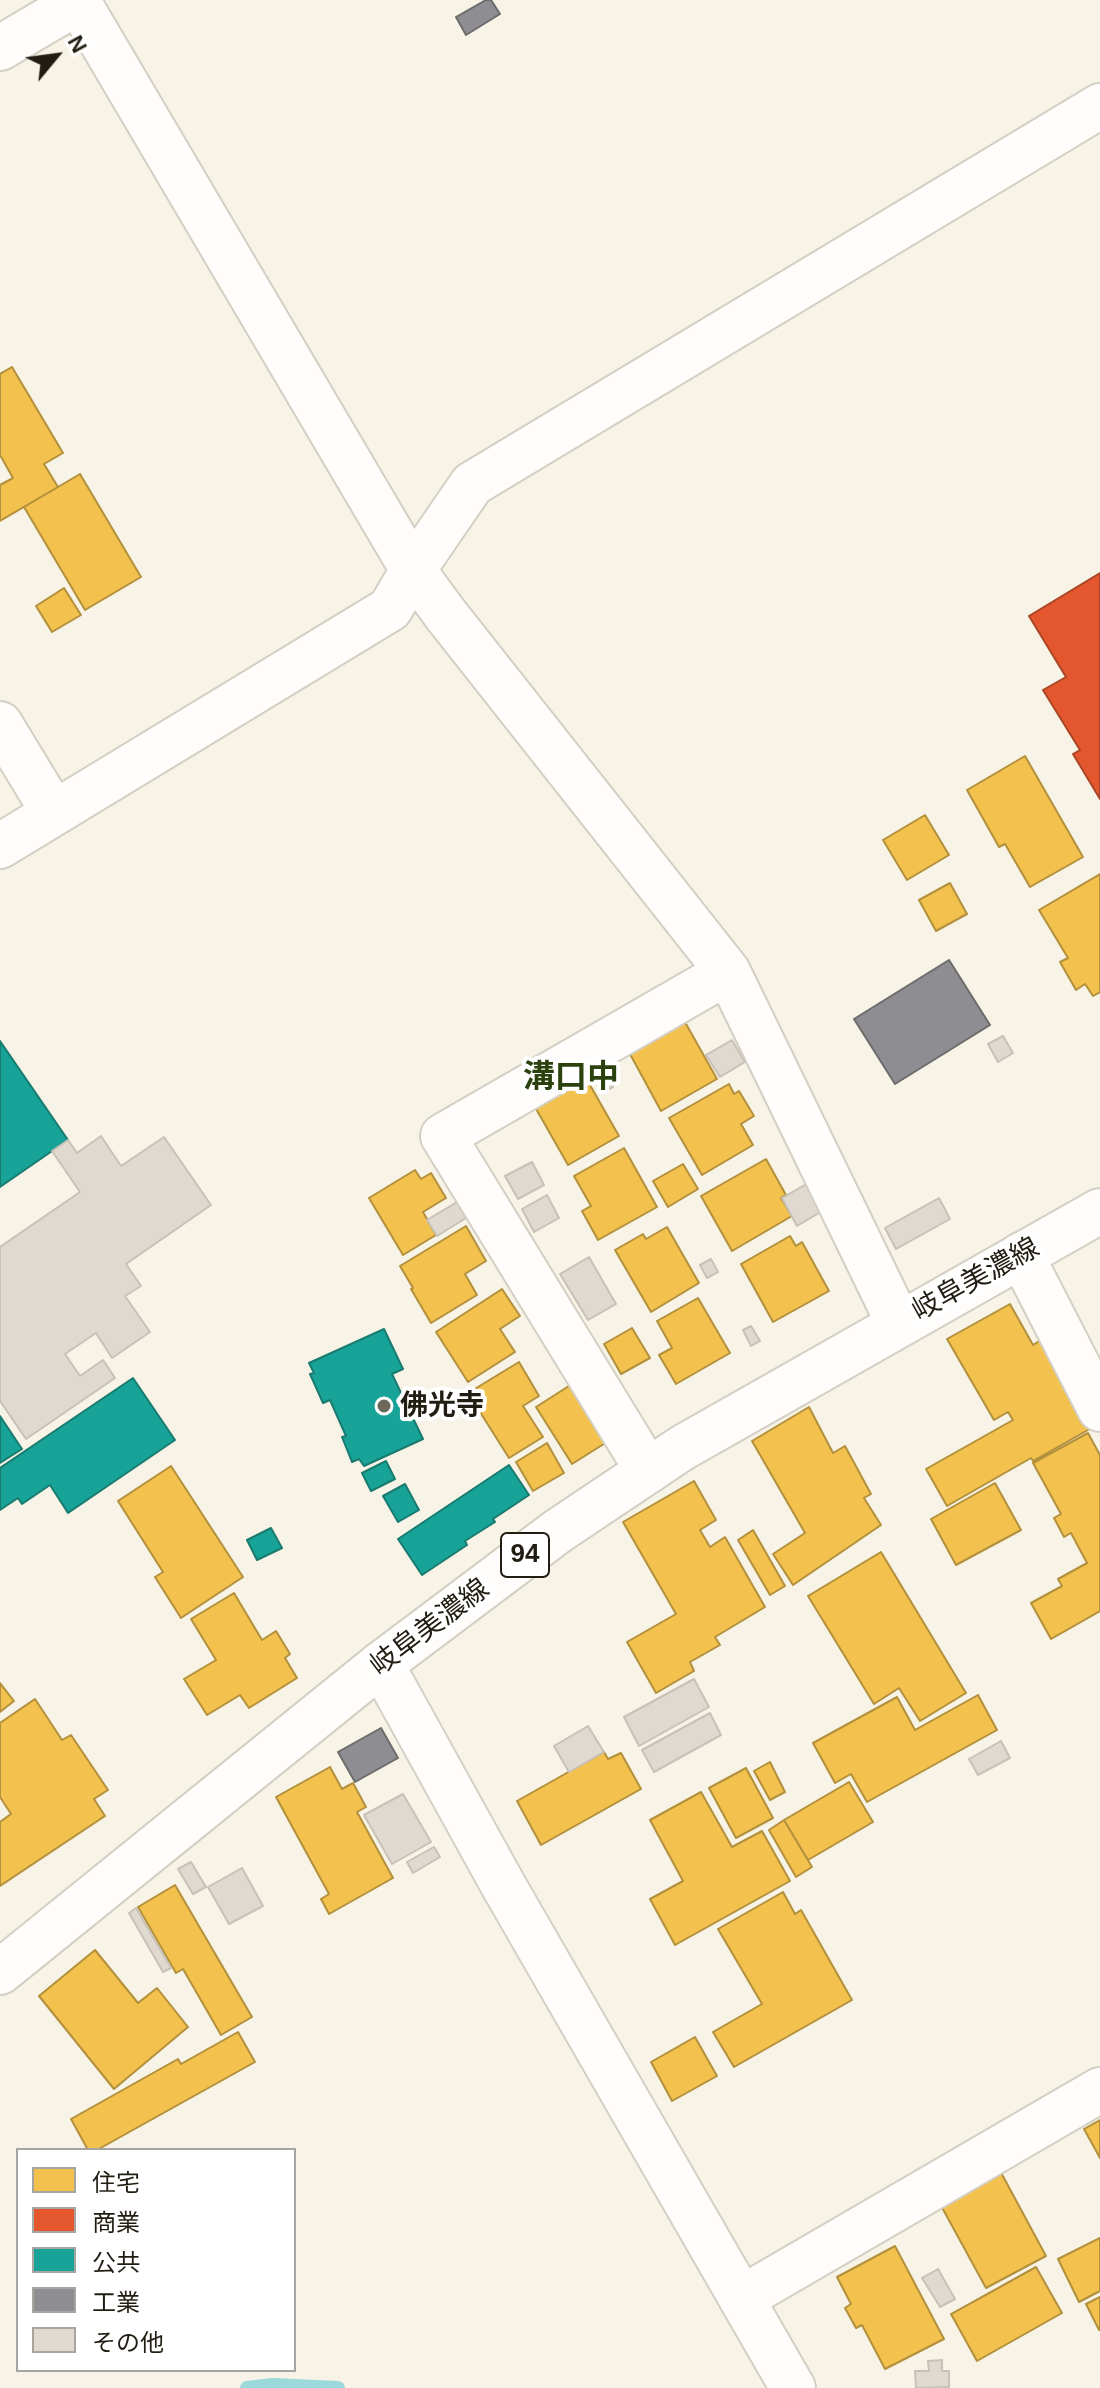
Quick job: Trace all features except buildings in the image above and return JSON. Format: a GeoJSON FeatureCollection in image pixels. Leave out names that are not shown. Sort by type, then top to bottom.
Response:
{"type":"FeatureCollection","features":[{"type":"Feature","properties":{"kind":"street"},"geometry":{"type":"LineString","coordinates":[[0,48],[77,1],[413,570],[728,972],[899,1324]]}},
{"type":"Feature","properties":{"kind":"street"},"geometry":{"type":"LineString","coordinates":[[0,846],[390,609],[472,484],[1100,106]]}},
{"type":"Feature","properties":{"kind":"street"},"geometry":{"type":"LineString","coordinates":[[0,724],[54,813]]}},
{"type":"Feature","properties":{"kind":"street"},"geometry":{"type":"LineString","coordinates":[[648,1471],[443,1136],[728,972]]}},
{"type":"Feature","properties":{"kind":"street","name":"岐阜美濃線"},"geometry":{"type":"LineString","coordinates":[[0,1971],[381,1664],[558,1531],[682,1448],[1100,1211]]}},
{"type":"Feature","properties":{"kind":"street"},"geometry":{"type":"LineString","coordinates":[[1021,1255],[1100,1409]]}},
{"type":"Feature","properties":{"kind":"street"},"geometry":{"type":"LineString","coordinates":[[381,1664],[502,1883],[793,2388]]}},
{"type":"Feature","properties":{"kind":"street"},"geometry":{"type":"LineString","coordinates":[[742,2298],[1100,2090]]}},
{"type":"Feature","properties":{"kind":"waterway"},"geometry":{"type":"LineString","coordinates":[[247,2388],[273,2385],[338,2388]]}},
{"type":"Feature","properties":{"kind":"place","name":"佛光寺"},"geometry":{"type":"Point","coordinates":[384,1406]}},
{"type":"Feature","properties":{"kind":"district","name":"溝口中"},"geometry":{"type":"Point","coordinates":[571,1078]}}]}
